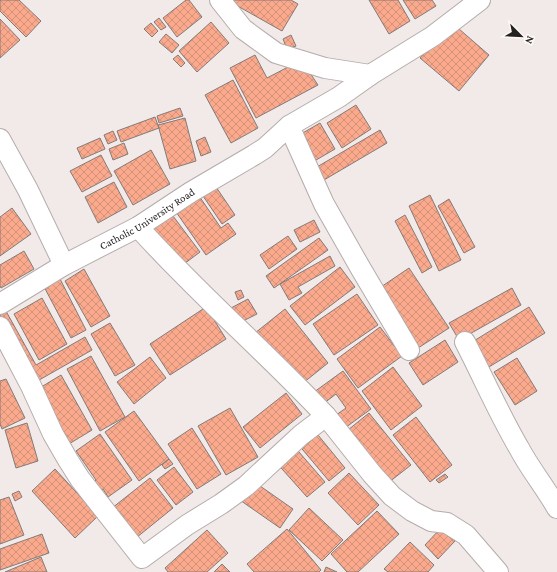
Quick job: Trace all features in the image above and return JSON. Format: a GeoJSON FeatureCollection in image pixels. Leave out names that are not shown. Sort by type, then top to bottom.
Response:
{"type":"FeatureCollection","features":[{"type":"Feature","properties":{"kind":"street"},"geometry":{"type":"LineString","coordinates":[[220,0],[243,29],[276,53],[325,68],[370,75]]}},
{"type":"Feature","properties":{"kind":"street","name":"Catholic University Road"},"geometry":{"type":"LineString","coordinates":[[0,304],[64,265],[138,227],[192,192],[254,155],[265,148],[289,126],[339,97],[370,75],[433,36],[458,7],[480,0]]}},
{"type":"Feature","properties":{"kind":"street"},"geometry":{"type":"LineString","coordinates":[[289,126],[324,204],[409,350]]}},
{"type":"Feature","properties":{"kind":"street"},"geometry":{"type":"LineString","coordinates":[[0,139],[28,190],[64,265]]}},
{"type":"Feature","properties":{"kind":"street"},"geometry":{"type":"LineString","coordinates":[[138,227],[185,277],[291,379],[326,416],[372,474],[392,496],[431,521],[447,523],[466,535],[498,572]]}},
{"type":"Feature","properties":{"kind":"street"},"geometry":{"type":"LineString","coordinates":[[0,327],[53,434],[68,460],[80,479],[142,558],[187,525],[221,504],[246,486],[301,435],[326,416]]}},
{"type":"Feature","properties":{"kind":"street"},"geometry":{"type":"LineString","coordinates":[[465,342],[483,376],[493,402],[519,449],[557,508]]}},
{"type":"Feature","properties":{"kind":"building"},"geometry":{"type":"Polygon","coordinates":[[[0,0],[19,0],[41,21],[26,37],[0,11],[0,0]]]}},
{"type":"Feature","properties":{"kind":"building"},"geometry":{"type":"Polygon","coordinates":[[[186,0],[189,0],[202,17],[177,37],[163,18],[186,0]]]}},
{"type":"Feature","properties":{"kind":"building"},"geometry":{"type":"Polygon","coordinates":[[[227,0],[291,0],[298,4],[282,31],[227,0]]]}},
{"type":"Feature","properties":{"kind":"building"},"geometry":{"type":"Polygon","coordinates":[[[369,0],[398,0],[410,21],[389,34],[369,0]]]}},
{"type":"Feature","properties":{"kind":"building"},"geometry":{"type":"Polygon","coordinates":[[[403,0],[432,0],[436,6],[415,19],[403,0]]]}},
{"type":"Feature","properties":{"kind":"building"},"geometry":{"type":"Polygon","coordinates":[[[159,18],[166,27],[161,30],[154,22],[159,18]]]}},
{"type":"Feature","properties":{"kind":"building"},"geometry":{"type":"Polygon","coordinates":[[[0,19],[20,40],[0,58],[0,19]]]}},
{"type":"Feature","properties":{"kind":"building"},"geometry":{"type":"Polygon","coordinates":[[[211,22],[229,43],[197,72],[179,51],[211,22]]]}},
{"type":"Feature","properties":{"kind":"building"},"geometry":{"type":"Polygon","coordinates":[[[451,22],[489,55],[459,91],[420,58],[451,22]]]}},
{"type":"Feature","properties":{"kind":"building"},"geometry":{"type":"Polygon","coordinates":[[[151,23],[158,31],[152,37],[144,29],[151,23]]]}},
{"type":"Feature","properties":{"kind":"building"},"geometry":{"type":"Polygon","coordinates":[[[166,34],[179,45],[172,53],[159,42],[166,34]]]}},
{"type":"Feature","properties":{"kind":"building"},"geometry":{"type":"Polygon","coordinates":[[[291,35],[296,46],[287,49],[283,39],[291,35]]]}},
{"type":"Feature","properties":{"kind":"building"},"geometry":{"type":"Polygon","coordinates":[[[178,55],[185,63],[181,67],[173,59],[178,55]]]}},
{"type":"Feature","properties":{"kind":"building"},"geometry":{"type":"Polygon","coordinates":[[[255,55],[267,78],[288,67],[308,70],[318,85],[256,118],[230,68],[255,55]]]}},
{"type":"Feature","properties":{"kind":"building"},"geometry":{"type":"Polygon","coordinates":[[[233,80],[258,128],[231,143],[205,95],[233,80]]]}},
{"type":"Feature","properties":{"kind":"building"},"geometry":{"type":"Polygon","coordinates":[[[356,105],[371,129],[342,148],[327,123],[356,105]]]}},
{"type":"Feature","properties":{"kind":"building"},"geometry":{"type":"Polygon","coordinates":[[[180,108],[183,116],[159,123],[157,116],[180,108]]]}},
{"type":"Feature","properties":{"kind":"building"},"geometry":{"type":"Polygon","coordinates":[[[155,117],[159,128],[121,142],[117,131],[155,117]]]}},
{"type":"Feature","properties":{"kind":"building"},"geometry":{"type":"Polygon","coordinates":[[[185,118],[196,161],[170,169],[158,125],[185,118]]]}},
{"type":"Feature","properties":{"kind":"building"},"geometry":{"type":"Polygon","coordinates":[[[320,123],[335,149],[304,167],[289,141],[320,123]]]}},
{"type":"Feature","properties":{"kind":"building"},"geometry":{"type":"Polygon","coordinates":[[[380,130],[387,143],[312,187],[305,174],[380,130]]]}},
{"type":"Feature","properties":{"kind":"building"},"geometry":{"type":"Polygon","coordinates":[[[113,131],[117,140],[108,144],[104,135],[113,131]]]}},
{"type":"Feature","properties":{"kind":"building"},"geometry":{"type":"Polygon","coordinates":[[[205,137],[211,152],[201,156],[196,141],[205,137]]]}},
{"type":"Feature","properties":{"kind":"building"},"geometry":{"type":"Polygon","coordinates":[[[100,138],[105,149],[82,159],[77,148],[100,138]]]}},
{"type":"Feature","properties":{"kind":"building"},"geometry":{"type":"Polygon","coordinates":[[[124,143],[128,154],[113,160],[109,149],[124,143]]]}},
{"type":"Feature","properties":{"kind":"building"},"geometry":{"type":"Polygon","coordinates":[[[151,150],[170,184],[133,205],[114,171],[151,150]]]}},
{"type":"Feature","properties":{"kind":"building"},"geometry":{"type":"Polygon","coordinates":[[[101,155],[112,176],[82,192],[70,171],[101,155]]]}},
{"type":"Feature","properties":{"kind":"building"},"geometry":{"type":"Polygon","coordinates":[[[114,182],[127,207],[98,223],[85,197],[114,182]]]}},
{"type":"Feature","properties":{"kind":"building"},"geometry":{"type":"Polygon","coordinates":[[[214,184],[235,215],[222,224],[201,193],[214,184]]]}},
{"type":"Feature","properties":{"kind":"building"},"geometry":{"type":"Polygon","coordinates":[[[197,193],[221,228],[228,223],[236,234],[206,255],[174,209],[197,193]]]}},
{"type":"Feature","properties":{"kind":"building"},"geometry":{"type":"Polygon","coordinates":[[[430,195],[461,260],[439,271],[409,206],[430,195]]]}},
{"type":"Feature","properties":{"kind":"building"},"geometry":{"type":"Polygon","coordinates":[[[449,199],[475,247],[464,253],[438,206],[449,199]]]}},
{"type":"Feature","properties":{"kind":"building"},"geometry":{"type":"Polygon","coordinates":[[[12,208],[31,234],[0,256],[0,217],[12,208]]]}},
{"type":"Feature","properties":{"kind":"building"},"geometry":{"type":"Polygon","coordinates":[[[167,208],[200,252],[176,270],[140,229],[167,208]]]}},
{"type":"Feature","properties":{"kind":"building"},"geometry":{"type":"Polygon","coordinates":[[[405,215],[432,267],[422,273],[395,221],[405,215]]]}},
{"type":"Feature","properties":{"kind":"building"},"geometry":{"type":"Polygon","coordinates":[[[314,220],[320,232],[300,242],[294,230],[314,220]]]}},
{"type":"Feature","properties":{"kind":"building"},"geometry":{"type":"Polygon","coordinates":[[[288,236],[297,249],[269,269],[260,255],[288,236]]]}},
{"type":"Feature","properties":{"kind":"building"},"geometry":{"type":"Polygon","coordinates":[[[319,238],[328,250],[274,288],[266,276],[319,238]]]}},
{"type":"Feature","properties":{"kind":"building"},"geometry":{"type":"Polygon","coordinates":[[[24,251],[34,269],[1,288],[0,265],[24,251]]]}},
{"type":"Feature","properties":{"kind":"building"},"geometry":{"type":"Polygon","coordinates":[[[330,256],[335,266],[298,287],[302,293],[289,300],[280,284],[330,256]]]}},
{"type":"Feature","properties":{"kind":"building"},"geometry":{"type":"Polygon","coordinates":[[[340,267],[355,287],[305,325],[290,306],[340,267]]]}},
{"type":"Feature","properties":{"kind":"building"},"geometry":{"type":"Polygon","coordinates":[[[409,268],[449,328],[415,350],[375,291],[409,268]]]}},
{"type":"Feature","properties":{"kind":"building"},"geometry":{"type":"Polygon","coordinates":[[[84,269],[110,316],[91,327],[65,281],[84,269]]]}},
{"type":"Feature","properties":{"kind":"building"},"geometry":{"type":"Polygon","coordinates":[[[57,273],[86,330],[71,338],[41,281],[57,273]]]}},
{"type":"Feature","properties":{"kind":"building"},"geometry":{"type":"Polygon","coordinates":[[[512,288],[521,305],[459,340],[449,323],[512,288]]]}},
{"type":"Feature","properties":{"kind":"building"},"geometry":{"type":"Polygon","coordinates":[[[241,290],[244,297],[238,300],[235,292],[241,290]]]}},
{"type":"Feature","properties":{"kind":"building"},"geometry":{"type":"Polygon","coordinates":[[[357,294],[378,325],[334,355],[313,324],[357,294]]]}},
{"type":"Feature","properties":{"kind":"building"},"geometry":{"type":"Polygon","coordinates":[[[42,298],[67,344],[39,360],[14,314],[42,298]]]}},
{"type":"Feature","properties":{"kind":"building"},"geometry":{"type":"Polygon","coordinates":[[[248,299],[257,314],[239,323],[231,308],[248,299]]]}},
{"type":"Feature","properties":{"kind":"building"},"geometry":{"type":"Polygon","coordinates":[[[2,304],[36,365],[85,337],[92,350],[25,388],[0,344],[0,305],[2,304]]]}},
{"type":"Feature","properties":{"kind":"building"},"geometry":{"type":"Polygon","coordinates":[[[206,307],[226,339],[170,375],[150,344],[206,307]]]}},
{"type":"Feature","properties":{"kind":"building"},"geometry":{"type":"Polygon","coordinates":[[[529,307],[545,333],[479,373],[464,347],[529,307]]]}},
{"type":"Feature","properties":{"kind":"building"},"geometry":{"type":"Polygon","coordinates":[[[285,309],[328,363],[298,387],[255,333],[285,309]]]}},
{"type":"Feature","properties":{"kind":"building"},"geometry":{"type":"Polygon","coordinates":[[[110,323],[135,365],[115,376],[91,334],[110,323]]]}},
{"type":"Feature","properties":{"kind":"building"},"geometry":{"type":"Polygon","coordinates":[[[380,327],[402,356],[358,388],[337,359],[380,327]]]}},
{"type":"Feature","properties":{"kind":"building"},"geometry":{"type":"Polygon","coordinates":[[[445,340],[458,362],[423,385],[409,363],[445,340]]]}},
{"type":"Feature","properties":{"kind":"building"},"geometry":{"type":"Polygon","coordinates":[[[91,356],[125,417],[100,431],[67,369],[91,356]]]}},
{"type":"Feature","properties":{"kind":"building"},"geometry":{"type":"Polygon","coordinates":[[[150,357],[166,378],[134,404],[117,382],[150,357]]]}},
{"type":"Feature","properties":{"kind":"building"},"geometry":{"type":"Polygon","coordinates":[[[517,358],[537,391],[515,405],[494,372],[517,358]]]}},
{"type":"Feature","properties":{"kind":"building"},"geometry":{"type":"Polygon","coordinates":[[[393,367],[422,406],[391,430],[362,391],[393,367]]]}},
{"type":"Feature","properties":{"kind":"building"},"geometry":{"type":"Polygon","coordinates":[[[343,371],[371,409],[338,433],[329,420],[346,408],[336,394],[319,407],[310,395],[343,371]]]}},
{"type":"Feature","properties":{"kind":"building"},"geometry":{"type":"Polygon","coordinates":[[[61,375],[92,430],[64,447],[33,392],[61,375]]]}},
{"type":"Feature","properties":{"kind":"building"},"geometry":{"type":"Polygon","coordinates":[[[6,379],[25,418],[2,429],[0,424],[0,381],[6,379]]]}},
{"type":"Feature","properties":{"kind":"building"},"geometry":{"type":"Polygon","coordinates":[[[286,393],[302,414],[260,448],[243,427],[286,393]]]}},
{"type":"Feature","properties":{"kind":"building"},"geometry":{"type":"Polygon","coordinates":[[[230,408],[258,457],[226,475],[198,426],[230,408]]]}},
{"type":"Feature","properties":{"kind":"building"},"geometry":{"type":"Polygon","coordinates":[[[134,411],[169,459],[139,481],[105,432],[134,411]]]}},
{"type":"Feature","properties":{"kind":"building"},"geometry":{"type":"Polygon","coordinates":[[[369,413],[411,465],[384,486],[343,434],[369,413]]]}},
{"type":"Feature","properties":{"kind":"building"},"geometry":{"type":"Polygon","coordinates":[[[416,417],[452,465],[430,482],[393,435],[416,417]]]}},
{"type":"Feature","properties":{"kind":"building"},"geometry":{"type":"Polygon","coordinates":[[[27,423],[38,461],[16,468],[5,430],[27,423]]]}},
{"type":"Feature","properties":{"kind":"building"},"geometry":{"type":"Polygon","coordinates":[[[309,424],[345,468],[329,481],[292,437],[309,424]]]}},
{"type":"Feature","properties":{"kind":"building"},"geometry":{"type":"Polygon","coordinates":[[[192,428],[221,474],[197,489],[168,444],[192,428]]]}},
{"type":"Feature","properties":{"kind":"building"},"geometry":{"type":"Polygon","coordinates":[[[100,434],[132,480],[108,497],[103,489],[92,496],[86,487],[96,480],[76,451],[100,434]]]}},
{"type":"Feature","properties":{"kind":"building"},"geometry":{"type":"Polygon","coordinates":[[[292,444],[325,482],[307,497],[274,460],[292,444]]]}},
{"type":"Feature","properties":{"kind":"building"},"geometry":{"type":"Polygon","coordinates":[[[169,459],[173,464],[165,469],[162,465],[169,459]]]}},
{"type":"Feature","properties":{"kind":"building"},"geometry":{"type":"Polygon","coordinates":[[[174,467],[193,492],[176,505],[157,480],[174,467]]]}},
{"type":"Feature","properties":{"kind":"building"},"geometry":{"type":"Polygon","coordinates":[[[55,469],[98,516],[75,538],[32,491],[55,469]]]}},
{"type":"Feature","properties":{"kind":"building"},"geometry":{"type":"Polygon","coordinates":[[[349,473],[379,505],[358,525],[328,493],[349,473]]]}},
{"type":"Feature","properties":{"kind":"building"},"geometry":{"type":"Polygon","coordinates":[[[445,474],[448,477],[439,483],[436,480],[445,474]]]}},
{"type":"Feature","properties":{"kind":"building"},"geometry":{"type":"Polygon","coordinates":[[[150,478],[173,508],[131,542],[107,512],[150,478]]]}},
{"type":"Feature","properties":{"kind":"building"},"geometry":{"type":"Polygon","coordinates":[[[250,479],[293,509],[280,528],[237,498],[250,479]]]}},
{"type":"Feature","properties":{"kind":"building"},"geometry":{"type":"Polygon","coordinates":[[[19,491],[22,497],[15,501],[12,494],[19,491]]]}},
{"type":"Feature","properties":{"kind":"building"},"geometry":{"type":"Polygon","coordinates":[[[9,497],[24,535],[0,544],[0,500],[9,497]]]}},
{"type":"Feature","properties":{"kind":"building"},"geometry":{"type":"Polygon","coordinates":[[[309,508],[343,540],[322,561],[289,530],[309,508]]]}},
{"type":"Feature","properties":{"kind":"building"},"geometry":{"type":"Polygon","coordinates":[[[377,511],[399,534],[358,572],[347,572],[331,554],[377,511]]]}},
{"type":"Feature","properties":{"kind":"building"},"geometry":{"type":"Polygon","coordinates":[[[441,528],[455,541],[438,559],[425,545],[441,528]]]}},
{"type":"Feature","properties":{"kind":"building"},"geometry":{"type":"Polygon","coordinates":[[[287,529],[321,570],[319,572],[254,572],[247,564],[287,529]]]}},
{"type":"Feature","properties":{"kind":"building"},"geometry":{"type":"Polygon","coordinates":[[[207,530],[228,553],[207,572],[168,572],[165,568],[207,530]]]}},
{"type":"Feature","properties":{"kind":"building"},"geometry":{"type":"Polygon","coordinates":[[[42,534],[49,553],[0,570],[0,549],[42,534]]]}},
{"type":"Feature","properties":{"kind":"building"},"geometry":{"type":"Polygon","coordinates":[[[410,542],[434,565],[428,572],[388,572],[384,569],[410,542]]]}},
{"type":"Feature","properties":{"kind":"building"},"geometry":{"type":"Polygon","coordinates":[[[41,557],[47,572],[5,572],[41,557]]]}},
{"type":"Feature","properties":{"kind":"building"},"geometry":{"type":"Polygon","coordinates":[[[222,564],[230,572],[214,572],[222,564]]]}},
{"type":"Feature","properties":{"kind":"building"},"geometry":{"type":"Polygon","coordinates":[[[326,567],[337,572],[324,572],[326,567]]]}}]}
